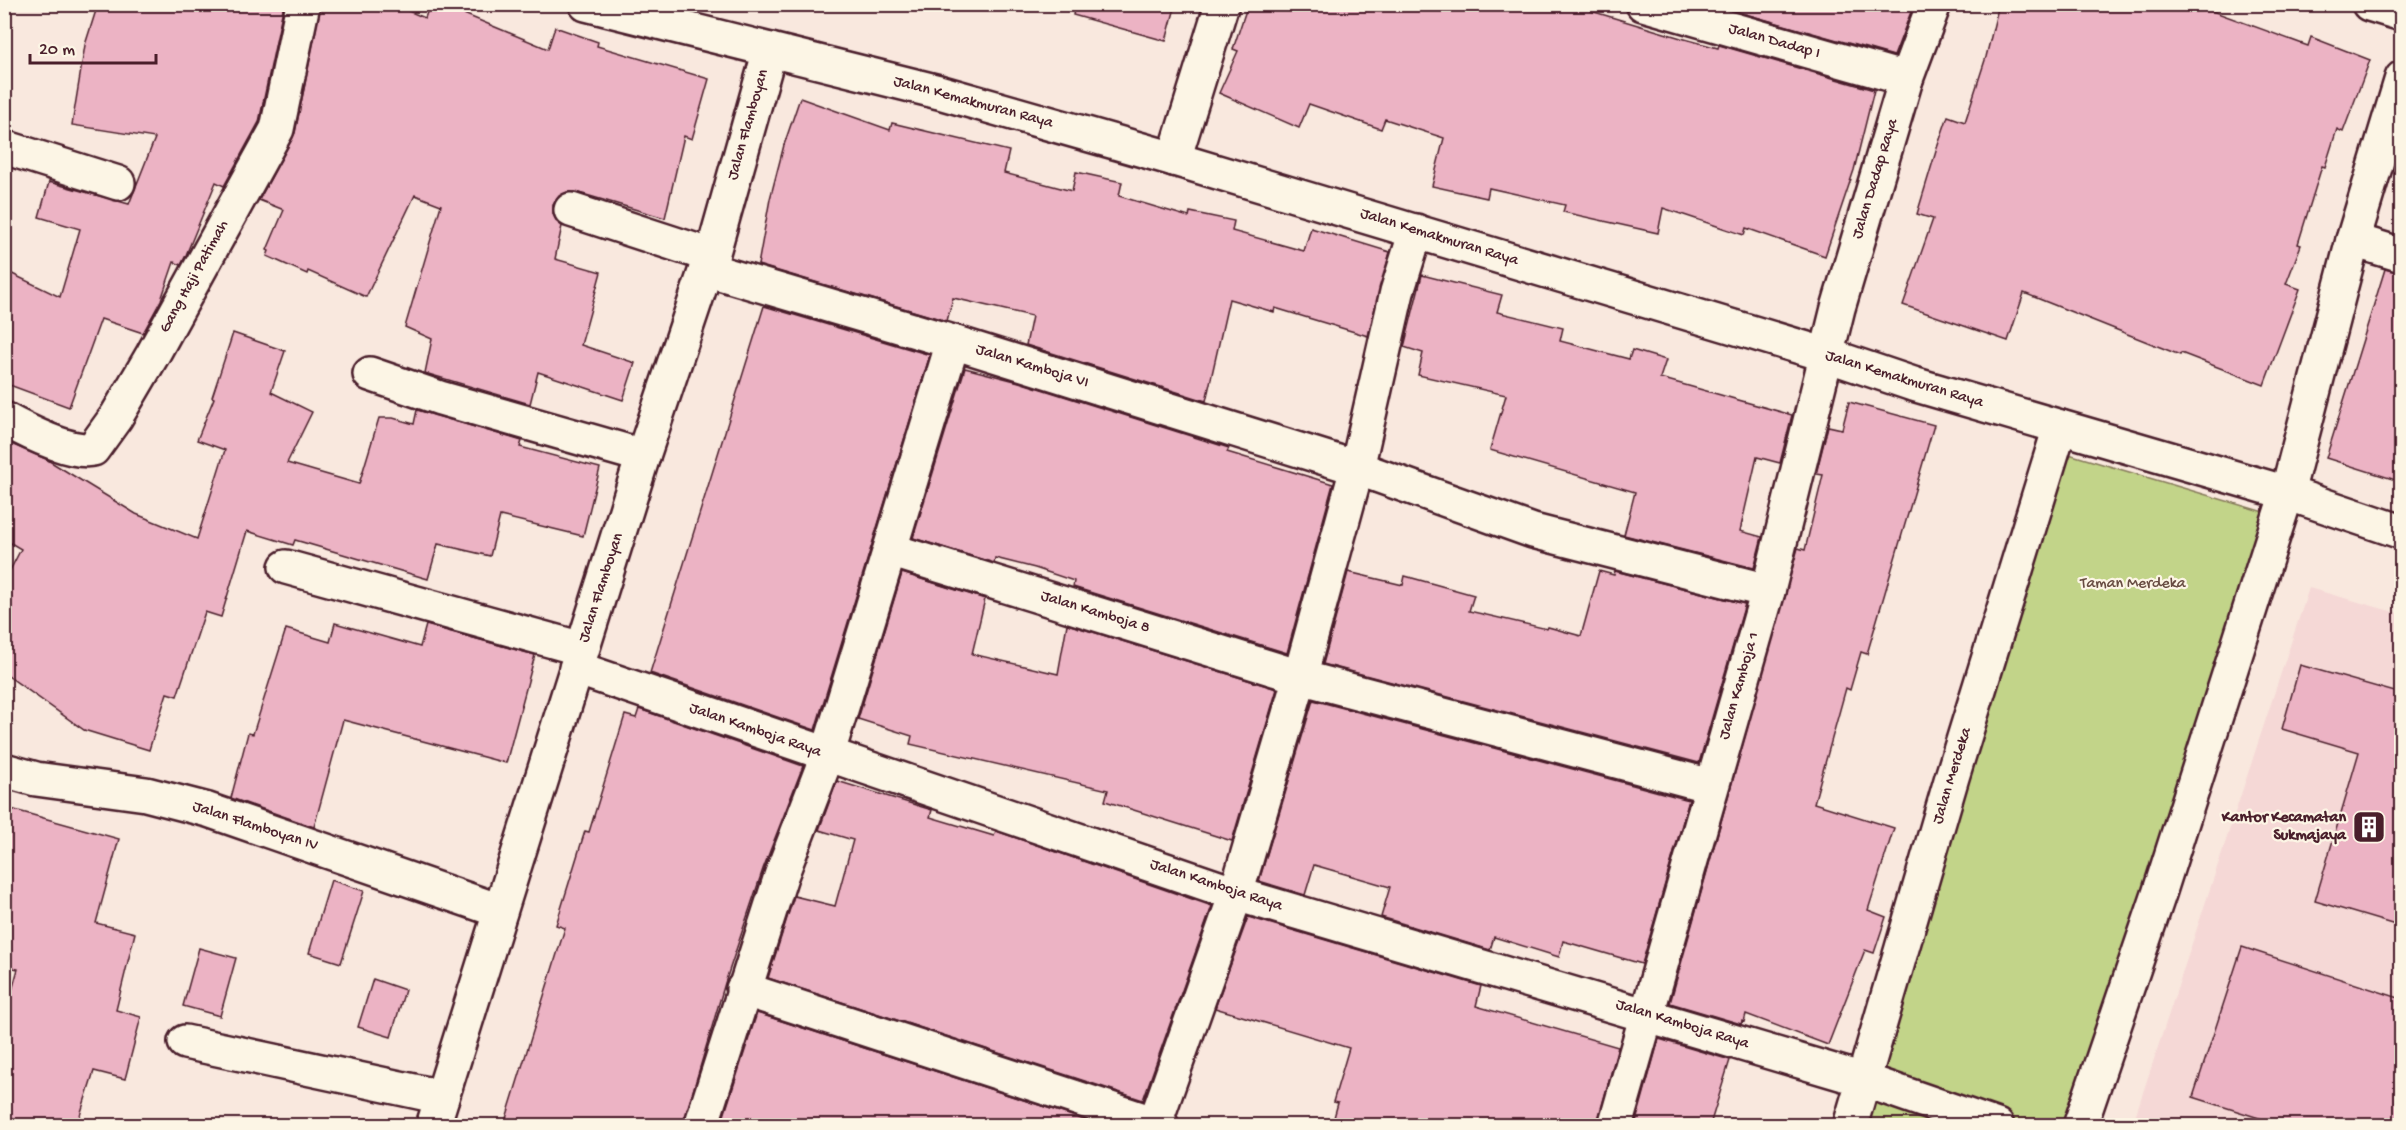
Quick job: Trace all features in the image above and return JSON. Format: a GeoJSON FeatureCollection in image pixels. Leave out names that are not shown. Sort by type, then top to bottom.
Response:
{"type":"FeatureCollection","features":[{"type":"Feature","properties":{"kind":"street","name":"Gang Haji Patimah"},"geometry":{"type":"LineString","coordinates":[[4,419],[42,437],[84,451],[93,449],[99,441],[153,354],[277,129],[303,4]]}},
{"type":"Feature","properties":{"kind":"street","name":"Jalan Kemakmuran Raya"},"geometry":{"type":"LineString","coordinates":[[586,4],[939,92],[1174,159],[1827,355],[1913,384],[2287,493],[2402,532]]}},
{"type":"Feature","properties":{"kind":"street"},"geometry":{"type":"LineString","coordinates":[[1174,159],[1222,4]]}},
{"type":"Feature","properties":{"kind":"street","name":"Jalan Dadap I"},"geometry":{"type":"LineString","coordinates":[[1643,4],[1693,12],[1906,79]]}},
{"type":"Feature","properties":{"kind":"street","name":"Jalan Dadap Raya"},"geometry":{"type":"LineString","coordinates":[[1827,355],[1838,308],[1906,79],[1934,4]]}},
{"type":"Feature","properties":{"kind":"street"},"geometry":{"type":"LineString","coordinates":[[2369,4],[2402,15]]}},
{"type":"Feature","properties":{"kind":"street","name":"Jalan Flamboyan"},"geometry":{"type":"LineString","coordinates":[[437,1111],[643,456],[709,262],[770,50]]}},
{"type":"Feature","properties":{"kind":"street"},"geometry":{"type":"LineString","coordinates":[[2080,1125],[2158,894],[2287,493],[2353,240],[2402,78]]}},
{"type":"Feature","properties":{"kind":"street"},"geometry":{"type":"LineString","coordinates":[[4,147],[118,183]]}},
{"type":"Feature","properties":{"kind":"street","name":"Jalan Kamboja VI"},"geometry":{"type":"LineString","coordinates":[[571,210],[709,262],[953,342],[1357,468],[1533,531],[1768,591]]}},
{"type":"Feature","properties":{"kind":"street"},"geometry":{"type":"LineString","coordinates":[[743,989],[1157,1125],[1236,894],[1300,677],[1357,468],[1397,292],[1416,231]]}},
{"type":"Feature","properties":{"kind":"street"},"geometry":{"type":"LineString","coordinates":[[2353,240],[2402,255]]}},
{"type":"Feature","properties":{"kind":"street"},"geometry":{"type":"LineString","coordinates":[[701,1125],[780,876],[827,756],[953,342]]}},
{"type":"Feature","properties":{"kind":"street","name":"Jalan Kamboja 1"},"geometry":{"type":"LineString","coordinates":[[1615,1125],[1768,591],[1827,355]]}},
{"type":"Feature","properties":{"kind":"street"},"geometry":{"type":"LineString","coordinates":[[370,374],[440,398],[643,456]]}},
{"type":"Feature","properties":{"kind":"street","name":"Jalan Merdeka"},"geometry":{"type":"LineString","coordinates":[[1850,1125],[1952,777],[2060,427]]}},
{"type":"Feature","properties":{"kind":"street","name":"Jalan Kamboja 8"},"geometry":{"type":"LineString","coordinates":[[890,550],[1300,677],[1711,786]]}},
{"type":"Feature","properties":{"kind":"street","name":"Jalan Kamboja Raya"},"geometry":{"type":"LineString","coordinates":[[286,567],[579,659],[827,756],[1236,894],[1647,1014],[1864,1080],[1997,1125]]}},
{"type":"Feature","properties":{"kind":"street","name":"Jalan Flamboyan IV"},"geometry":{"type":"LineString","coordinates":[[4,770],[36,780],[146,794],[208,810],[500,911]]}},
{"type":"Feature","properties":{"kind":"street"},"geometry":{"type":"LineString","coordinates":[[185,1042],[437,1111]]}},
{"type":"Feature","properties":{"kind":"shaded area"},"geometry":{"type":"Polygon","coordinates":[[[2309,588],[2401,614],[2401,1125],[2132,1126],[2309,588]]]}},
{"type":"Feature","properties":{"kind":"green space","name":"Taman Merdeka"},"geometry":{"type":"Polygon","coordinates":[[[2062,452],[2267,513],[2069,1125],[1858,1126],[2062,452]]]}},
{"type":"Feature","properties":{"kind":"building"},"geometry":{"type":"Polygon","coordinates":[[[98,4],[284,4],[259,122],[224,186],[216,182],[186,255],[181,265],[174,262],[161,300],[143,333],[101,319],[69,407],[4,383],[4,270],[60,297],[80,229],[39,217],[49,182],[129,204],[155,138],[72,125],[85,45],[98,4]]]}},
{"type":"Feature","properties":{"kind":"building"},"geometry":{"type":"Polygon","coordinates":[[[321,4],[392,4],[425,18],[430,4],[440,4],[548,49],[555,27],[598,42],[597,46],[709,79],[692,139],[684,136],[665,218],[576,192],[567,192],[559,196],[553,205],[553,214],[562,226],[555,259],[601,272],[581,345],[635,363],[623,400],[538,372],[530,404],[425,373],[432,339],[405,327],[441,205],[415,195],[366,297],[308,271],[307,274],[267,256],[269,251],[267,250],[284,210],[259,200],[295,133],[321,4]]]}},
{"type":"Feature","properties":{"kind":"building"},"geometry":{"type":"Polygon","coordinates":[[[1075,4],[1176,4],[1166,41],[1073,15],[1075,4]]]}},
{"type":"Feature","properties":{"kind":"building"},"geometry":{"type":"Polygon","coordinates":[[[1248,4],[1593,4],[1591,11],[1681,38],[1718,48],[1719,45],[1874,90],[1854,170],[1825,256],[1746,228],[1744,235],[1663,208],[1658,233],[1563,212],[1565,205],[1489,188],[1487,198],[1432,186],[1444,138],[1385,119],[1381,129],[1309,104],[1299,128],[1219,93],[1238,51],[1233,49],[1248,4]]]}},
{"type":"Feature","properties":{"kind":"building"},"geometry":{"type":"Polygon","coordinates":[[[1729,4],[1914,4],[1894,56],[1728,9],[1729,4]]]}},
{"type":"Feature","properties":{"kind":"building"},"geometry":{"type":"Polygon","coordinates":[[[1999,4],[2193,4],[2308,46],[2311,37],[2370,60],[2343,132],[2337,129],[2325,167],[2322,166],[2298,244],[2301,245],[2286,284],[2300,289],[2264,385],[2181,353],[2180,355],[2024,293],[2008,341],[1903,305],[1933,219],[1917,214],[1937,148],[1948,116],[1965,122],[1986,57],[1999,4]]]}},
{"type":"Feature","properties":{"kind":"building"},"geometry":{"type":"Polygon","coordinates":[[[800,98],[890,130],[892,123],[1009,151],[1004,173],[1072,191],[1076,172],[1122,182],[1119,196],[1189,217],[1190,212],[1234,221],[1232,231],[1304,251],[1311,228],[1390,252],[1368,336],[1275,308],[1274,312],[1229,299],[1206,401],[1026,345],[1032,316],[953,298],[947,321],[758,265],[770,199],[784,145],[800,98]]]}},
{"type":"Feature","properties":{"kind":"building"},"geometry":{"type":"Polygon","coordinates":[[[2385,269],[2402,273],[2402,482],[2326,458],[2385,269]]]}},
{"type":"Feature","properties":{"kind":"building"},"geometry":{"type":"Polygon","coordinates":[[[1422,275],[1502,295],[1497,312],[1563,328],[1560,341],[1629,359],[1632,350],[1666,360],[1660,378],[1792,415],[1780,463],[1757,457],[1740,531],[1762,537],[1754,568],[1624,535],[1635,492],[1490,450],[1506,395],[1418,375],[1423,353],[1404,347],[1422,275]]]}},
{"type":"Feature","properties":{"kind":"building"},"geometry":{"type":"Polygon","coordinates":[[[764,306],[930,355],[815,730],[650,673],[764,306]]]}},
{"type":"Feature","properties":{"kind":"building"},"geometry":{"type":"Polygon","coordinates":[[[233,333],[285,351],[271,392],[312,412],[287,463],[359,484],[379,418],[393,418],[414,424],[417,410],[522,441],[520,447],[600,468],[583,536],[500,516],[490,556],[438,544],[428,579],[295,540],[293,545],[247,531],[221,617],[205,612],[177,696],[167,693],[149,750],[84,730],[4,673],[4,582],[21,549],[4,539],[4,441],[46,459],[136,514],[197,539],[225,450],[197,440],[214,398],[212,397],[233,333]]]}},
{"type":"Feature","properties":{"kind":"building"},"geometry":{"type":"Polygon","coordinates":[[[965,368],[1019,382],[1229,448],[1227,452],[1333,484],[1287,653],[1073,587],[1074,581],[1035,568],[995,558],[994,563],[913,538],[965,368]]]}},
{"type":"Feature","properties":{"kind":"building"},"geometry":{"type":"Polygon","coordinates":[[[1849,402],[1934,425],[1867,654],[1861,652],[1850,690],[1846,688],[1814,803],[1894,828],[1868,910],[1886,917],[1874,953],[1865,950],[1828,1045],[1746,1014],[1741,1024],[1670,1003],[1798,548],[1805,550],[1823,475],[1816,474],[1828,426],[1842,429],[1849,402]]]}},
{"type":"Feature","properties":{"kind":"building"},"geometry":{"type":"Polygon","coordinates":[[[1599,571],[1614,575],[1615,571],[1745,604],[1699,763],[1323,664],[1348,572],[1403,585],[1405,576],[1474,595],[1469,611],[1581,636],[1599,571]]]}},
{"type":"Feature","properties":{"kind":"building"},"geometry":{"type":"Polygon","coordinates":[[[902,573],[985,599],[972,654],[1058,674],[1067,624],[1277,689],[1232,841],[1105,801],[1108,790],[910,744],[912,736],[858,719],[902,573]]]}},
{"type":"Feature","properties":{"kind":"building"},"geometry":{"type":"Polygon","coordinates":[[[335,623],[420,647],[426,625],[535,655],[506,763],[343,720],[314,827],[231,798],[248,733],[253,734],[286,629],[330,642],[335,623]]]}},
{"type":"Feature","properties":{"kind":"building","name":"Kantor Kecamatan Sukmajaya"},"geometry":{"type":"Polygon","coordinates":[[[2300,665],[2402,694],[2402,927],[2315,901],[2359,752],[2282,729],[2300,665]]]}},
{"type":"Feature","properties":{"kind":"building"},"geometry":{"type":"Polygon","coordinates":[[[1313,700],[1689,800],[1642,964],[1563,941],[1559,957],[1494,937],[1490,950],[1381,917],[1390,887],[1314,865],[1305,895],[1259,881],[1313,700]]]}},
{"type":"Feature","properties":{"kind":"building"},"geometry":{"type":"Polygon","coordinates":[[[639,709],[803,766],[763,869],[725,983],[683,1125],[504,1125],[565,928],[556,925],[585,831],[589,832],[625,715],[636,718],[639,709]]]}},
{"type":"Feature","properties":{"kind":"building"},"geometry":{"type":"Polygon","coordinates":[[[837,781],[932,810],[930,817],[994,836],[996,831],[1212,906],[1143,1100],[768,978],[794,896],[835,906],[853,840],[819,830],[837,781]]]}},
{"type":"Feature","properties":{"kind":"building"},"geometry":{"type":"Polygon","coordinates":[[[4,807],[119,839],[96,923],[135,933],[116,1010],[141,1017],[125,1079],[94,1071],[77,1125],[4,1125],[4,1019],[18,969],[4,966],[4,807]]]}},
{"type":"Feature","properties":{"kind":"building"},"geometry":{"type":"Polygon","coordinates":[[[331,880],[364,891],[341,963],[309,953],[331,880]]]}},
{"type":"Feature","properties":{"kind":"building"},"geometry":{"type":"Polygon","coordinates":[[[1248,917],[1481,986],[1476,1006],[1618,1047],[1597,1125],[1332,1125],[1338,1103],[1333,1102],[1349,1048],[1215,1008],[1248,917]]]}},
{"type":"Feature","properties":{"kind":"building"},"geometry":{"type":"Polygon","coordinates":[[[2242,947],[2402,999],[2402,1125],[2281,1125],[2193,1097],[2242,947]]]}},
{"type":"Feature","properties":{"kind":"building"},"geometry":{"type":"Polygon","coordinates":[[[199,948],[236,958],[220,1016],[183,1006],[199,948]]]}},
{"type":"Feature","properties":{"kind":"building"},"geometry":{"type":"Polygon","coordinates":[[[373,979],[405,990],[391,1037],[358,1027],[373,979]]]}},
{"type":"Feature","properties":{"kind":"building"},"geometry":{"type":"Polygon","coordinates":[[[757,1013],[1100,1125],[721,1125],[757,1013]]]}},
{"type":"Feature","properties":{"kind":"building"},"geometry":{"type":"Polygon","coordinates":[[[1659,1039],[1730,1060],[1710,1125],[1635,1125],[1659,1039]]]}},
{"type":"Feature","properties":{"kind":"place","name":"Kantor Kecamatan Sukmajaya"},"geometry":{"type":"Point","coordinates":[2369,827]}}]}
